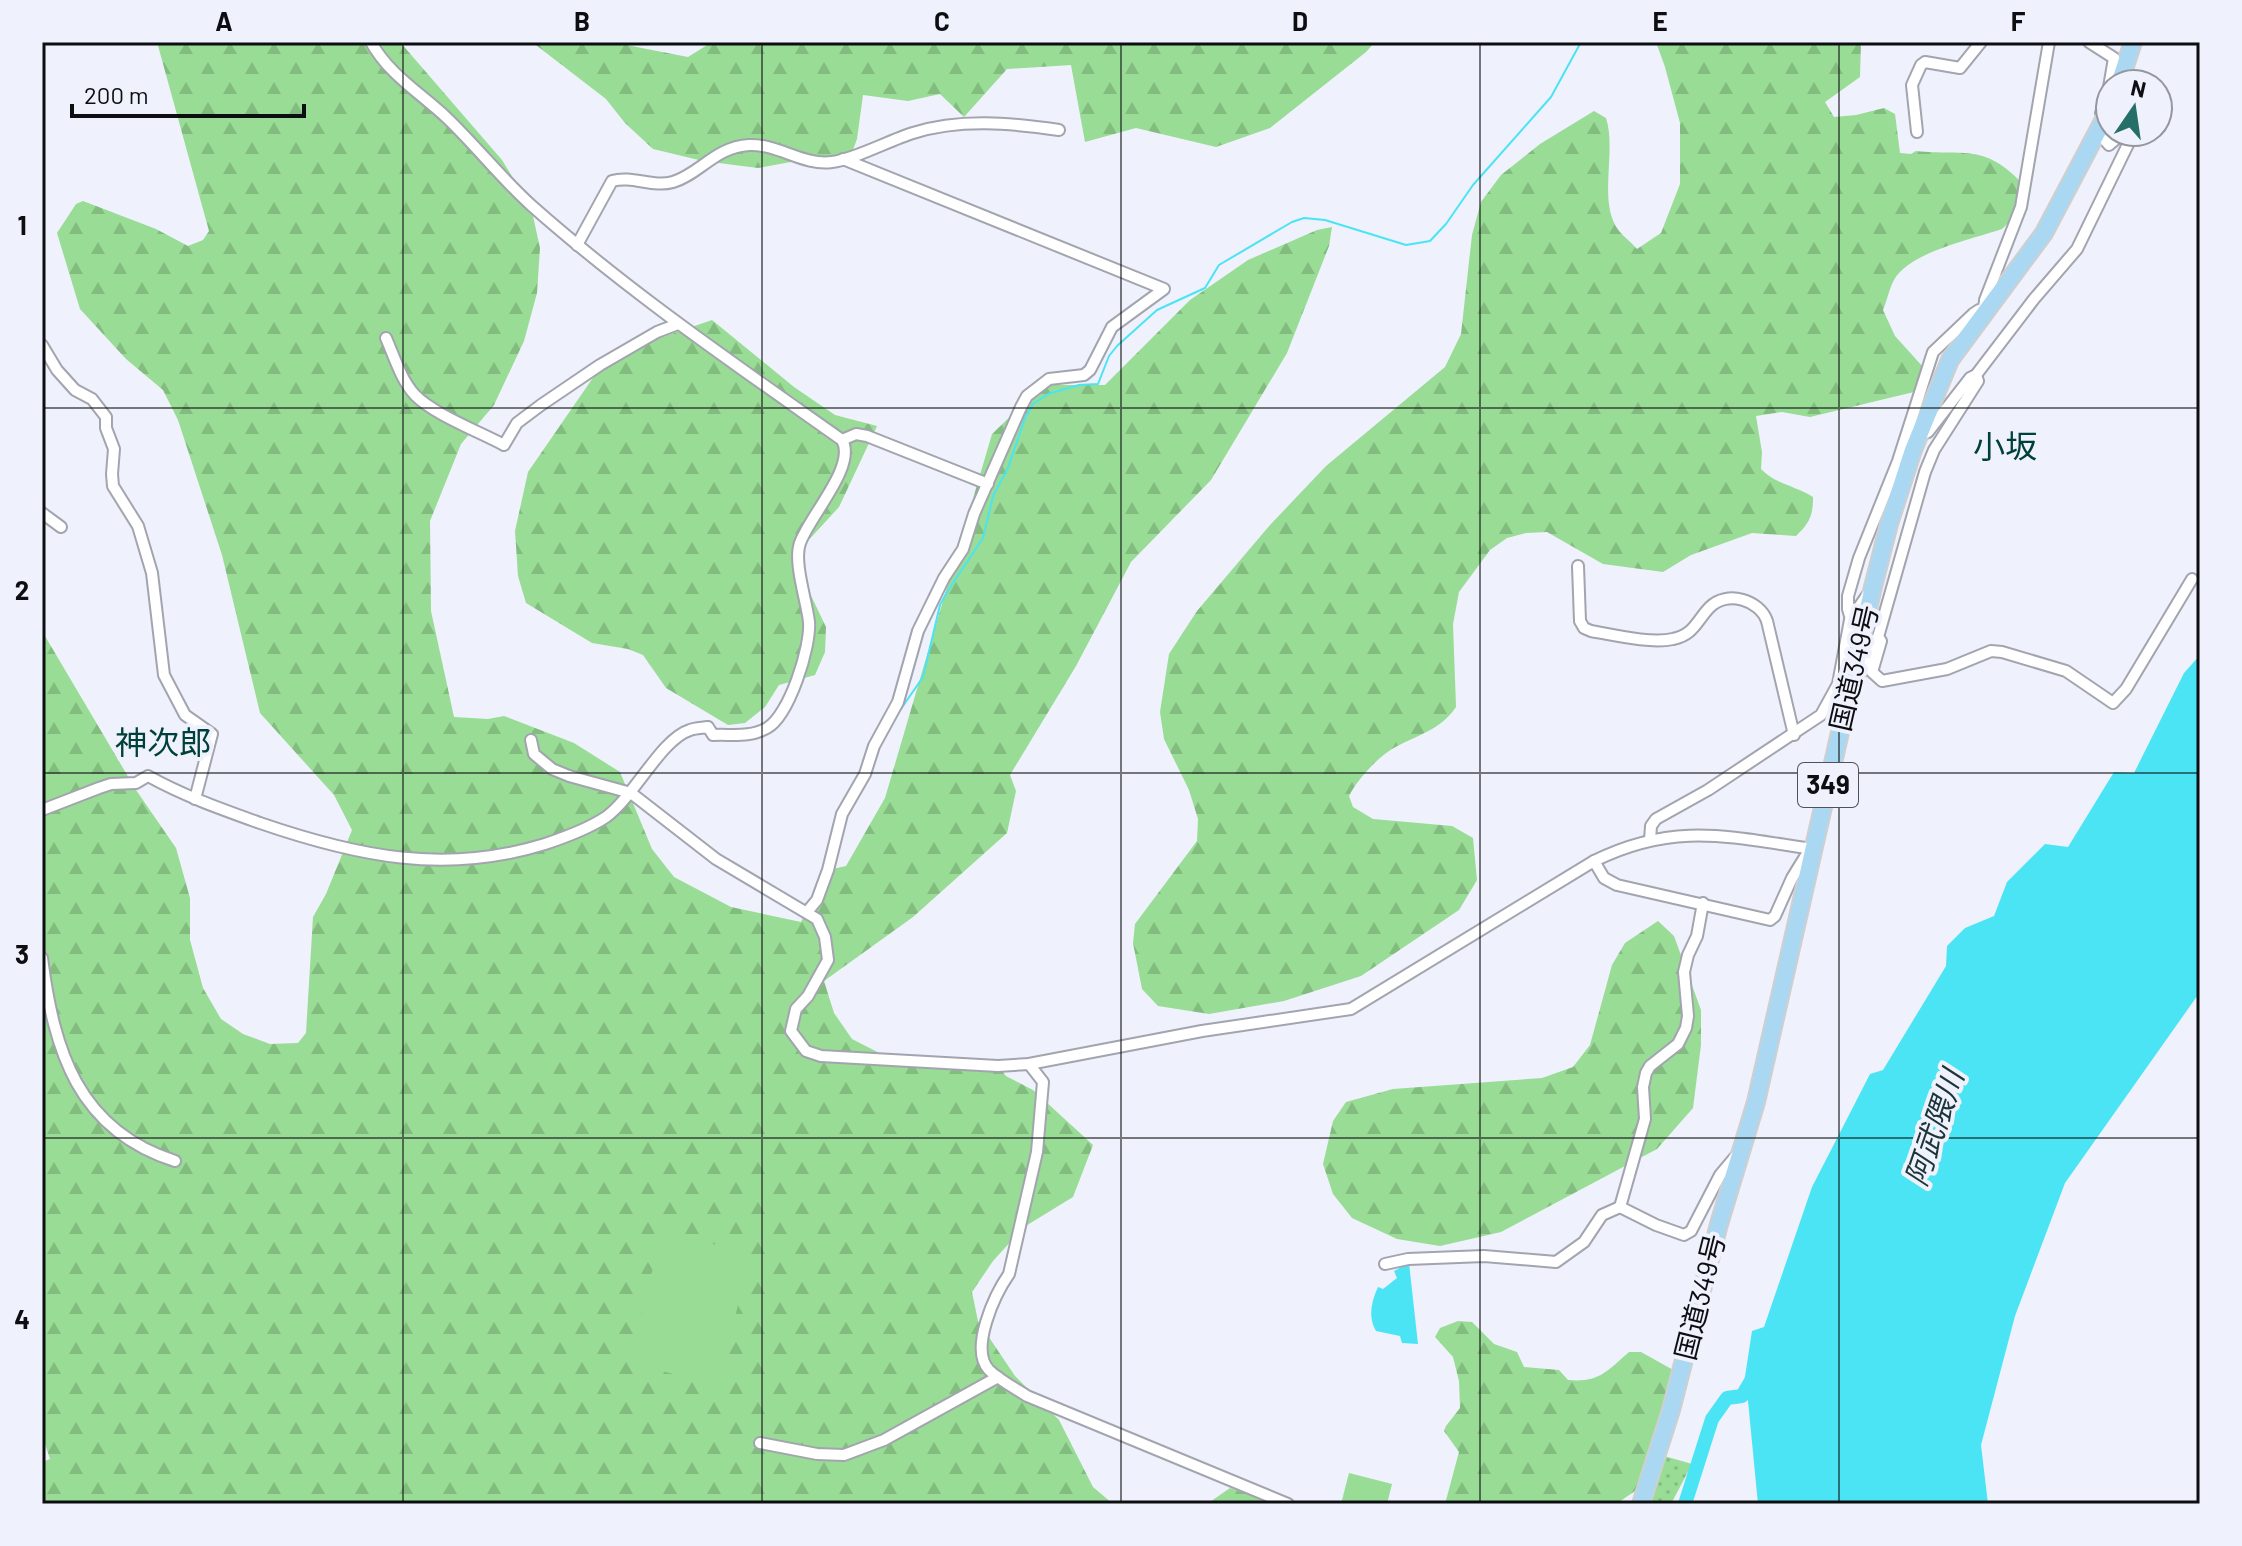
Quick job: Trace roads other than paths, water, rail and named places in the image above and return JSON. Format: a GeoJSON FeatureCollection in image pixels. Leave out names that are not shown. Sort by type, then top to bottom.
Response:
{"type":"FeatureCollection","features":[{"type":"Feature","properties":{"kind":"highway"},"geometry":{"type":"LineString","coordinates":[[2124,68],[2133,42]]}},
{"type":"Feature","properties":{"kind":"highway","name":"国道349号"},"geometry":{"type":"LineString","coordinates":[[1641,1504],[1671,1410],[1719,1224],[1756,1102],[1889,524],[1950,360],[2044,233],[2094,139]]}},
{"type":"Feature","properties":{"kind":"street"},"geometry":{"type":"LineString","coordinates":[[42,810],[111,784],[136,783],[148,776],[195,799],[295,835],[384,856],[467,860],[515,853],[562,839],[607,816],[631,793],[667,747],[690,729],[708,727],[713,735],[742,736],[769,727],[790,699],[809,633],[798,548],[843,469],[847,451],[842,440],[678,324],[577,245],[392,70],[371,42]]}},
{"type":"Feature","properties":{"kind":"street"},"geometry":{"type":"LineString","coordinates":[[1917,132],[1912,85],[1921,65],[1925,62],[1960,68],[1981,42]]}},
{"type":"Feature","properties":{"kind":"street"},"geometry":{"type":"LineString","coordinates":[[1859,647],[1850,620],[1848,596],[1859,558],[1898,461],[1933,352],[1973,314],[1979,310],[1984,312],[1985,300],[2021,207],[2049,42]]}},
{"type":"Feature","properties":{"kind":"street"},"geometry":{"type":"LineString","coordinates":[[2089,42],[2114,58],[2112,68]]}},
{"type":"Feature","properties":{"kind":"street"},"geometry":{"type":"LineString","coordinates":[[577,245],[605,190],[616,180],[675,182],[710,158],[741,146],[769,148],[811,163],[837,162],[918,132],[975,123],[993,122],[1059,130]]}},
{"type":"Feature","properties":{"kind":"street"},"geometry":{"type":"LineString","coordinates":[[1920,434],[1928,432],[2077,249],[2126,148]]}},
{"type":"Feature","properties":{"kind":"street"},"geometry":{"type":"LineString","coordinates":[[807,912],[817,900],[818,890],[828,870],[842,814],[865,774],[874,746],[898,702],[918,631],[944,578],[963,549],[974,514],[1027,396],[1049,379],[1084,375],[1090,370],[1112,327],[1164,289],[843,159]]}},
{"type":"Feature","properties":{"kind":"street"},"geometry":{"type":"LineString","coordinates":[[386,338],[403,377],[416,396],[504,445],[517,423],[541,405],[600,365],[657,332],[678,324]]}},
{"type":"Feature","properties":{"kind":"street"},"geometry":{"type":"LineString","coordinates":[[42,345],[57,370],[75,390],[92,399],[106,417],[106,428],[114,449],[113,486],[138,526],[152,573],[164,675],[185,715],[212,734],[195,799]]}},
{"type":"Feature","properties":{"kind":"street"},"geometry":{"type":"LineString","coordinates":[[1850,687],[1859,679],[1878,637],[1925,472],[1934,450],[1978,381],[1976,375]]}},
{"type":"Feature","properties":{"kind":"street"},"geometry":{"type":"LineString","coordinates":[[842,440],[856,434],[867,436],[988,484]]}},
{"type":"Feature","properties":{"kind":"street"},"geometry":{"type":"LineString","coordinates":[[42,513],[61,527]]}},
{"type":"Feature","properties":{"kind":"street"},"geometry":{"type":"LineString","coordinates":[[1578,566],[1580,621],[1584,628],[1591,631],[1673,640],[1691,632],[1711,605],[1727,600],[1753,602],[1761,608],[1767,621],[1794,735]]}},
{"type":"Feature","properties":{"kind":"street"},"geometry":{"type":"LineString","coordinates":[[1878,637],[1881,641],[1872,672],[1882,681],[1947,669],[1991,651],[2002,652],[2066,671],[2113,703],[2126,689],[2192,579]]}},
{"type":"Feature","properties":{"kind":"street"},"geometry":{"type":"LineString","coordinates":[[1650,840],[1651,826],[1656,819],[1708,790],[1821,715],[1834,694],[1850,620],[1873,587]]}},
{"type":"Feature","properties":{"kind":"street"},"geometry":{"type":"LineString","coordinates":[[531,740],[534,754],[552,769],[631,793],[716,859],[817,919],[825,937],[828,960],[808,996],[796,1009],[791,1031],[806,1051],[821,1056],[943,1064],[1029,1064],[1202,1031],[1351,1009],[1594,861],[1618,849],[1650,840],[1714,834],[1812,848],[1792,878],[1773,918],[1766,920],[1609,882],[1594,861]]}},
{"type":"Feature","properties":{"kind":"street"},"geometry":{"type":"LineString","coordinates":[[1620,1207],[1645,1119],[1643,1087],[1646,1073],[1650,1066],[1678,1044],[1686,1028],[1688,1016],[1684,972],[1697,936],[1703,903]]}},
{"type":"Feature","properties":{"kind":"street"},"geometry":{"type":"LineString","coordinates":[[42,958],[57,1036],[84,1096],[118,1134],[147,1151],[175,1161]]}},
{"type":"Feature","properties":{"kind":"street"},"geometry":{"type":"LineString","coordinates":[[1029,1064],[1043,1082],[1037,1152],[1009,1274],[997,1290],[981,1340],[983,1360],[988,1370],[1027,1396],[1288,1504]]}},
{"type":"Feature","properties":{"kind":"street"},"geometry":{"type":"LineString","coordinates":[[1620,1207],[1656,1225],[1687,1234],[1720,1175],[1734,1157],[1740,1155]]}},
{"type":"Feature","properties":{"kind":"street"},"geometry":{"type":"LineString","coordinates":[[1385,1264],[1408,1259],[1484,1256],[1556,1262],[1584,1242],[1602,1215],[1620,1207]]}},
{"type":"Feature","properties":{"kind":"street"},"geometry":{"type":"LineString","coordinates":[[760,1443],[817,1454],[844,1455],[860,1451],[998,1377]]}},
{"type":"Feature","properties":{"kind":"water","name":"阿武隈川"},"geometry":{"type":"Polygon","coordinates":[[[2200,655],[2200,992],[2065,1183],[2015,1316],[1981,1445],[1988,1504],[1758,1504],[1744,1383],[1752,1331],[1764,1327],[1812,1187],[1870,1074],[1883,1070],[1946,966],[1947,946],[1965,928],[1994,916],[2007,882],[2045,844],[2068,847],[2114,772],[2134,773],[2184,673],[2200,655]]]}},
{"type":"Feature","properties":{"kind":"water"},"geometry":{"type":"Polygon","coordinates":[[[1409,1263],[1418,1344],[1402,1343],[1400,1336],[1376,1331],[1371,1315],[1378,1287],[1383,1289],[1397,1278],[1394,1271],[1409,1263]]]}},
{"type":"Feature","properties":{"kind":"waterway"},"geometry":{"type":"LineString","coordinates":[[894,719],[923,677],[940,605],[983,538],[993,496],[1008,468],[1033,404],[1048,394],[1079,385],[1098,384],[1109,356],[1157,310],[1205,288],[1219,265],[1292,222],[1304,218],[1325,220],[1406,245],[1430,241],[1473,185],[1551,97],[1581,42]]}},
{"type":"Feature","properties":{"kind":"waterway"},"geometry":{"type":"LineString","coordinates":[[1685,1504],[1712,1419],[1727,1398],[1742,1396],[1755,1374]]}},
{"type":"Feature","properties":{"kind":"district","name":"小坂"},"geometry":{"type":"Point","coordinates":[2005,447]}},
{"type":"Feature","properties":{"kind":"district","name":"神次郎"},"geometry":{"type":"Point","coordinates":[163,743]}}]}
